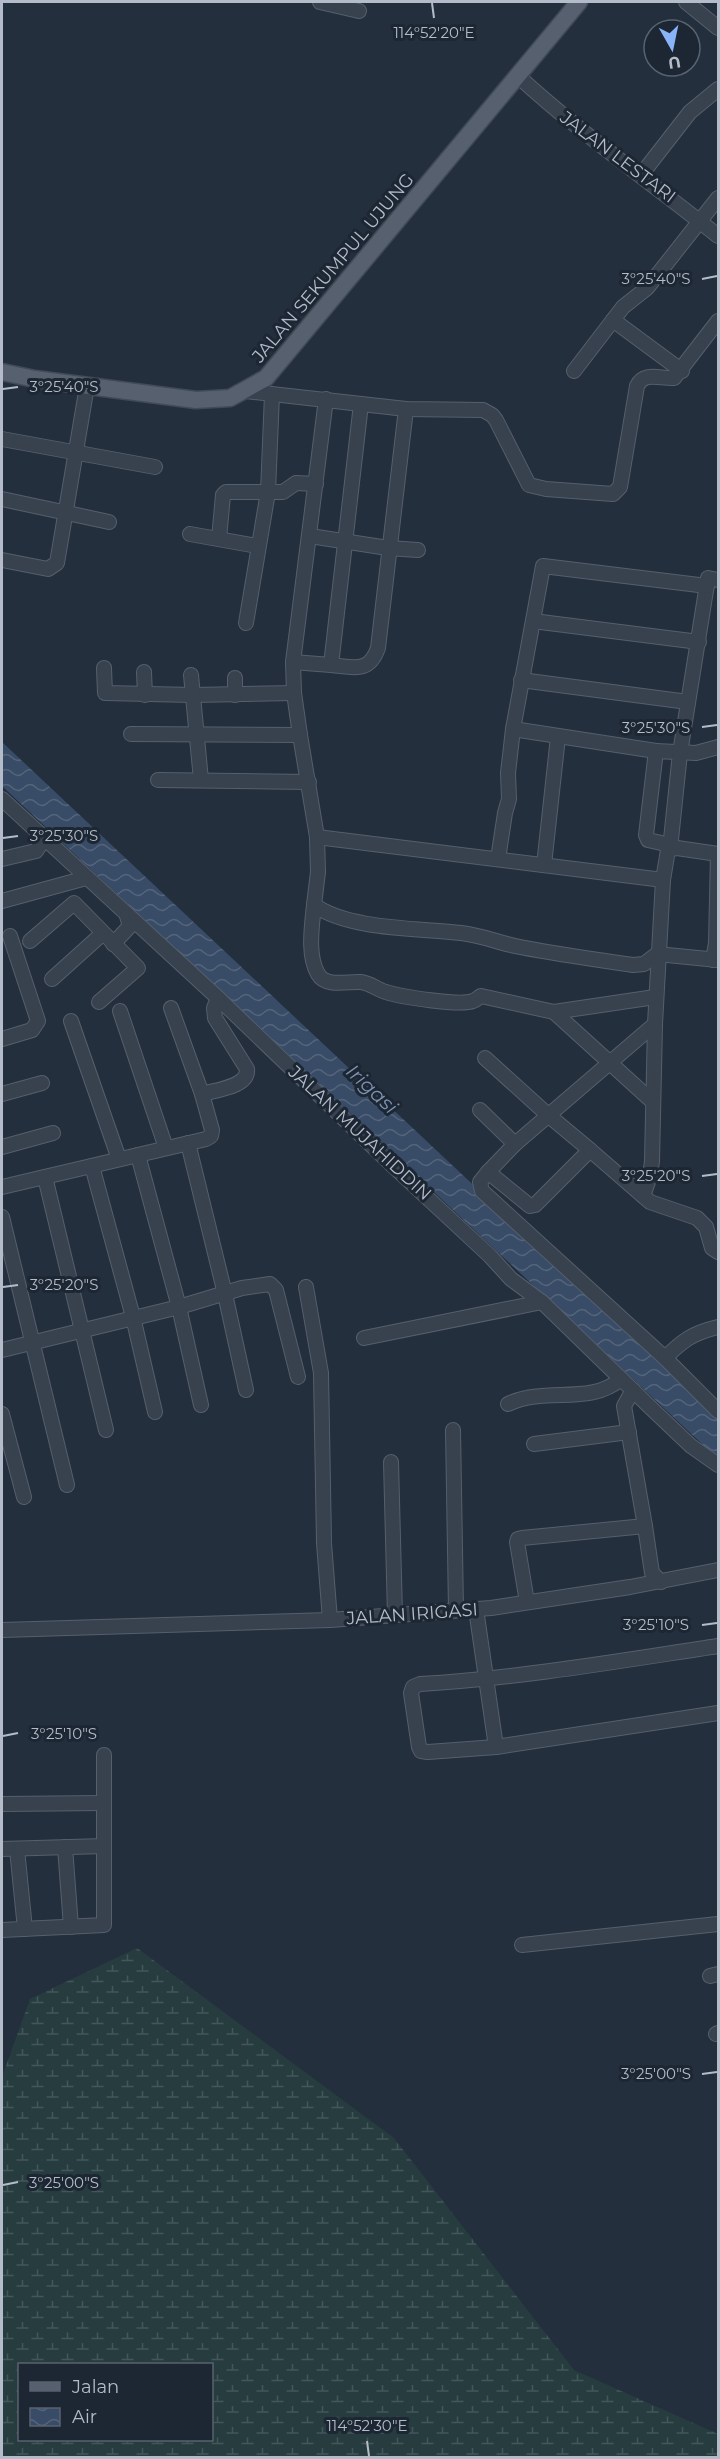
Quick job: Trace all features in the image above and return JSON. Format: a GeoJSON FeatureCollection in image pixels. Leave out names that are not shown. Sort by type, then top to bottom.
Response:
{"type":"FeatureCollection","features":[{"type":"Feature","properties":{"kind":"main road","name":"JALAN SEKUMPUL UJUNG"},"geometry":{"type":"LineString","coordinates":[[2,372],[196,400],[230,398],[266,378],[579,2]]}},
{"type":"Feature","properties":{"kind":"street"},"geometry":{"type":"LineString","coordinates":[[320,2],[359,11]]}},
{"type":"Feature","properties":{"kind":"street"},"geometry":{"type":"LineString","coordinates":[[686,2],[718,28]]}},
{"type":"Feature","properties":{"kind":"street","name":"JALAN LESTARI"},"geometry":{"type":"LineString","coordinates":[[518,76],[544,100],[718,237]]}},
{"type":"Feature","properties":{"kind":"street"},"geometry":{"type":"LineString","coordinates":[[641,175],[690,112],[718,89]]}},
{"type":"Feature","properties":{"kind":"street"},"geometry":{"type":"LineString","coordinates":[[574,371],[631,299],[647,288],[718,198]]}},
{"type":"Feature","properties":{"kind":"street"},"geometry":{"type":"LineString","coordinates":[[613,320],[682,371]]}},
{"type":"Feature","properties":{"kind":"street"},"geometry":{"type":"LineString","coordinates":[[245,391],[405,409],[483,410],[496,420],[529,485],[546,489],[613,494],[620,487],[640,379],[645,377],[674,378],[682,371],[718,321]]}},
{"type":"Feature","properties":{"kind":"street"},"geometry":{"type":"LineString","coordinates":[[2,560],[42,568],[55,566],[87,386]]}},
{"type":"Feature","properties":{"kind":"street"},"geometry":{"type":"LineString","coordinates":[[246,623],[257,546],[268,492],[272,394]]}},
{"type":"Feature","properties":{"kind":"street"},"geometry":{"type":"LineString","coordinates":[[326,399],[293,662],[294,693],[317,837],[318,872],[311,939],[313,960],[318,974],[328,982],[363,982],[404,997],[462,1002],[473,1001],[481,996],[554,1012],[655,997]]}},
{"type":"Feature","properties":{"kind":"street"},"geometry":{"type":"LineString","coordinates":[[331,665],[361,404]]}},
{"type":"Feature","properties":{"kind":"street"},"geometry":{"type":"LineString","coordinates":[[293,662],[358,668],[374,660],[378,648],[405,409]]}},
{"type":"Feature","properties":{"kind":"street"},"geometry":{"type":"LineString","coordinates":[[2,439],[155,466]]}},
{"type":"Feature","properties":{"kind":"street"},"geometry":{"type":"LineString","coordinates":[[219,539],[223,495],[226,492],[233,490],[283,492],[296,483],[316,484]]}},
{"type":"Feature","properties":{"kind":"street"},"geometry":{"type":"LineString","coordinates":[[2,499],[109,522]]}},
{"type":"Feature","properties":{"kind":"street"},"geometry":{"type":"LineString","coordinates":[[190,534],[257,546]]}},
{"type":"Feature","properties":{"kind":"street"},"geometry":{"type":"LineString","coordinates":[[310,536],[388,548],[418,550]]}},
{"type":"Feature","properties":{"kind":"street"},"geometry":{"type":"LineString","coordinates":[[498,859],[504,813],[509,799],[508,773],[513,729],[543,566],[713,583],[688,702],[670,847],[663,880],[655,997],[652,1161],[643,1196]]}},
{"type":"Feature","properties":{"kind":"street"},"geometry":{"type":"LineString","coordinates":[[533,621],[699,642]]}},
{"type":"Feature","properties":{"kind":"street"},"geometry":{"type":"LineString","coordinates":[[104,668],[105,693],[193,695],[294,693]]}},
{"type":"Feature","properties":{"kind":"street"},"geometry":{"type":"LineString","coordinates":[[144,672],[145,695]]}},
{"type":"Feature","properties":{"kind":"street"},"geometry":{"type":"LineString","coordinates":[[192,675],[201,780]]}},
{"type":"Feature","properties":{"kind":"street"},"geometry":{"type":"LineString","coordinates":[[235,678],[236,694]]}},
{"type":"Feature","properties":{"kind":"street"},"geometry":{"type":"LineString","coordinates":[[521,680],[688,702]]}},
{"type":"Feature","properties":{"kind":"street"},"geometry":{"type":"LineString","coordinates":[[513,729],[657,751],[696,753],[718,747]]}},
{"type":"Feature","properties":{"kind":"street"},"geometry":{"type":"LineString","coordinates":[[131,734],[300,735]]}},
{"type":"Feature","properties":{"kind":"street"},"geometry":{"type":"LineString","coordinates":[[544,865],[558,737]]}},
{"type":"Feature","properties":{"kind":"street"},"geometry":{"type":"LineString","coordinates":[[314,905],[332,915],[365,922],[417,931],[464,933],[515,946],[633,964],[644,964],[657,954],[716,960],[718,854],[670,847],[646,838],[657,751]]}},
{"type":"Feature","properties":{"kind":"street"},"geometry":{"type":"LineString","coordinates":[[158,780],[309,782]]}},
{"type":"Feature","properties":{"kind":"street","name":"JALAN MUJAHIDDIN"},"geometry":{"type":"LineString","coordinates":[[2,799],[218,998],[490,1256],[511,1279],[542,1302],[691,1446],[718,1466]]}},
{"type":"Feature","properties":{"kind":"street"},"geometry":{"type":"LineString","coordinates":[[317,837],[663,880]]}},
{"type":"Feature","properties":{"kind":"street"},"geometry":{"type":"LineString","coordinates":[[2,860],[36,850],[44,839]]}},
{"type":"Feature","properties":{"kind":"street"},"geometry":{"type":"LineString","coordinates":[[2,901],[86,878]]}},
{"type":"Feature","properties":{"kind":"street"},"geometry":{"type":"LineString","coordinates":[[30,941],[74,903],[138,968],[99,1002]]}},
{"type":"Feature","properties":{"kind":"street"},"geometry":{"type":"LineString","coordinates":[[113,944],[130,926],[127,916]]}},
{"type":"Feature","properties":{"kind":"street"},"geometry":{"type":"LineString","coordinates":[[52,980],[102,934]]}},
{"type":"Feature","properties":{"kind":"street"},"geometry":{"type":"LineString","coordinates":[[2,1039],[32,1030],[38,1022],[10,936]]}},
{"type":"Feature","properties":{"kind":"street"},"geometry":{"type":"LineString","coordinates":[[201,1094],[236,1084],[248,1075],[248,1069],[215,1018],[214,1008],[218,998]]}},
{"type":"Feature","properties":{"kind":"street"},"geometry":{"type":"LineString","coordinates":[[2,1187],[211,1136],[212,1130],[201,1094],[171,1008]]}},
{"type":"Feature","properties":{"kind":"street"},"geometry":{"type":"LineString","coordinates":[[120,1011],[166,1148]]}},
{"type":"Feature","properties":{"kind":"street"},"geometry":{"type":"LineString","coordinates":[[554,1012],[653,1102]]}},
{"type":"Feature","properties":{"kind":"street"},"geometry":{"type":"LineString","coordinates":[[71,1021],[119,1159]]}},
{"type":"Feature","properties":{"kind":"street"},"geometry":{"type":"LineString","coordinates":[[655,1024],[515,1144],[480,1182],[482,1191],[665,1358],[718,1411]]}},
{"type":"Feature","properties":{"kind":"street"},"geometry":{"type":"LineString","coordinates":[[485,1058],[643,1196],[655,1204],[697,1218],[706,1227],[712,1248],[718,1252]]}},
{"type":"Feature","properties":{"kind":"street"},"geometry":{"type":"LineString","coordinates":[[2,1094],[42,1083]]}},
{"type":"Feature","properties":{"kind":"street"},"geometry":{"type":"LineString","coordinates":[[480,1110],[515,1144]]}},
{"type":"Feature","properties":{"kind":"street"},"geometry":{"type":"LineString","coordinates":[[2,1146],[53,1132]]}},
{"type":"Feature","properties":{"kind":"street"},"geometry":{"type":"LineString","coordinates":[[188,1143],[246,1390]]}},
{"type":"Feature","properties":{"kind":"street"},"geometry":{"type":"LineString","coordinates":[[488,1172],[525,1204],[532,1206],[590,1150]]}},
{"type":"Feature","properties":{"kind":"street"},"geometry":{"type":"LineString","coordinates":[[138,1155],[179,1307],[201,1405]]}},
{"type":"Feature","properties":{"kind":"street"},"geometry":{"type":"LineString","coordinates":[[92,1166],[133,1317],[154,1412]]}},
{"type":"Feature","properties":{"kind":"street"},"geometry":{"type":"LineString","coordinates":[[45,1177],[106,1430]]}},
{"type":"Feature","properties":{"kind":"street"},"geometry":{"type":"LineString","coordinates":[[2,1217],[67,1485]]}},
{"type":"Feature","properties":{"kind":"street"},"geometry":{"type":"LineString","coordinates":[[2,1350],[179,1307],[262,1283],[274,1286],[298,1377]]}},
{"type":"Feature","properties":{"kind":"street","name":"JALAN IRIGASI"},"geometry":{"type":"LineString","coordinates":[[306,1287],[321,1373],[324,1543],[330,1620],[476,1609],[661,1582],[718,1570]]}},
{"type":"Feature","properties":{"kind":"street"},"geometry":{"type":"LineString","coordinates":[[364,1338],[542,1302]]}},
{"type":"Feature","properties":{"kind":"street"},"geometry":{"type":"LineString","coordinates":[[665,1358],[681,1342],[695,1333],[718,1327]]}},
{"type":"Feature","properties":{"kind":"street"},"geometry":{"type":"LineString","coordinates":[[508,1404],[531,1396],[571,1395],[603,1390],[621,1379]]}},
{"type":"Feature","properties":{"kind":"street"},"geometry":{"type":"LineString","coordinates":[[633,1390],[624,1406],[652,1573],[661,1582]]}},
{"type":"Feature","properties":{"kind":"street"},"geometry":{"type":"LineString","coordinates":[[2,1414],[8,1460],[24,1497]]}},
{"type":"Feature","properties":{"kind":"street"},"geometry":{"type":"LineString","coordinates":[[453,1430],[456,1610]]}},
{"type":"Feature","properties":{"kind":"street"},"geometry":{"type":"LineString","coordinates":[[534,1444],[629,1432]]}},
{"type":"Feature","properties":{"kind":"street"},"geometry":{"type":"LineString","coordinates":[[391,1462],[396,1615]]}},
{"type":"Feature","properties":{"kind":"street"},"geometry":{"type":"LineString","coordinates":[[527,1602],[518,1539],[645,1526]]}},
{"type":"Feature","properties":{"kind":"street"},"geometry":{"type":"LineString","coordinates":[[476,1609],[496,1747]]}},
{"type":"Feature","properties":{"kind":"street"},"geometry":{"type":"LineString","coordinates":[[2,1630],[330,1620]]}},
{"type":"Feature","properties":{"kind":"street"},"geometry":{"type":"LineString","coordinates":[[718,1646],[570,1670],[486,1680],[420,1684],[413,1687],[411,1693],[418,1747],[421,1751],[428,1752],[496,1747],[718,1713]]}},
{"type":"Feature","properties":{"kind":"street"},"geometry":{"type":"LineString","coordinates":[[2,1930],[104,1925],[104,1755]]}},
{"type":"Feature","properties":{"kind":"street"},"geometry":{"type":"LineString","coordinates":[[2,1804],[104,1803]]}},
{"type":"Feature","properties":{"kind":"street"},"geometry":{"type":"LineString","coordinates":[[2,1849],[104,1846]]}},
{"type":"Feature","properties":{"kind":"street"},"geometry":{"type":"LineString","coordinates":[[65,1847],[71,1927]]}},
{"type":"Feature","properties":{"kind":"street"},"geometry":{"type":"LineString","coordinates":[[17,1848],[25,1929]]}},
{"type":"Feature","properties":{"kind":"street"},"geometry":{"type":"LineString","coordinates":[[522,1945],[718,1924]]}},
{"type":"Feature","properties":{"kind":"green space"},"geometry":{"type":"Polygon","coordinates":[[[137,1948],[394,2138],[574,2370],[718,2434],[718,2457],[2,2457],[2,2077],[30,1999],[137,1948]]]}},
{"type":"Feature","properties":{"kind":"water"},"geometry":{"type":"Polygon","coordinates":[[[2,742],[718,1415],[718,1459],[2,786],[2,742]]]}},
{"type":"Feature","properties":{"kind":"water label","name":"Irigasi"},"geometry":{"type":"Point","coordinates":[372,1089]}}]}
